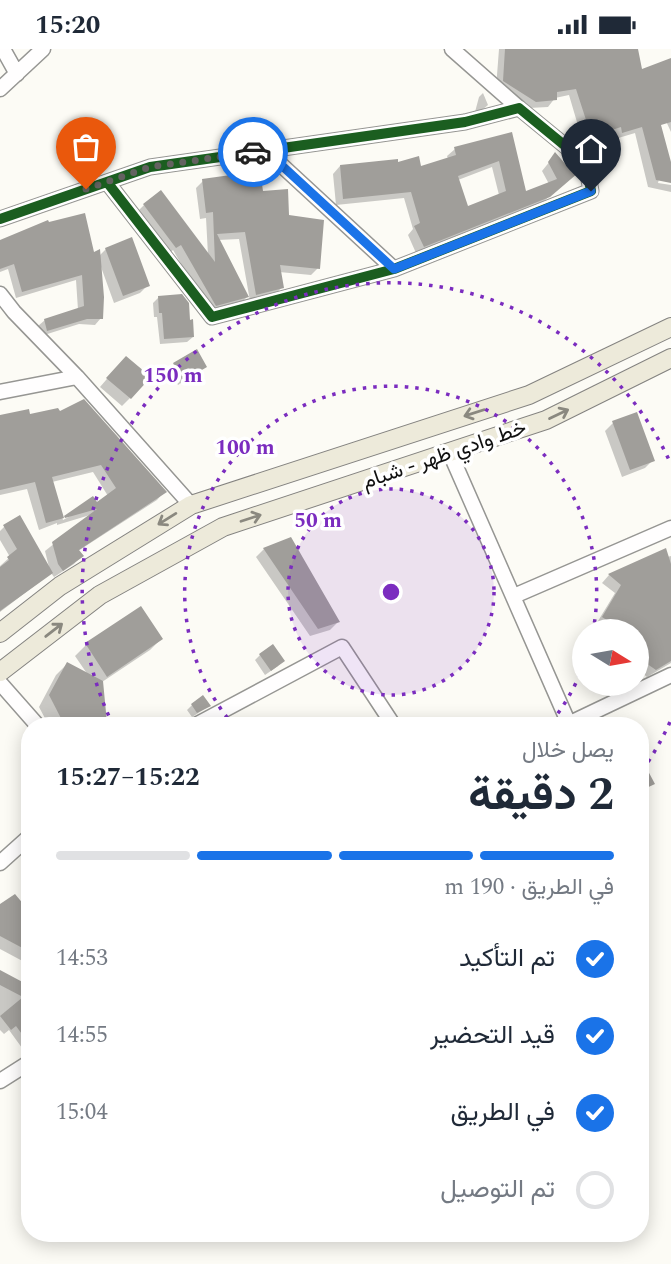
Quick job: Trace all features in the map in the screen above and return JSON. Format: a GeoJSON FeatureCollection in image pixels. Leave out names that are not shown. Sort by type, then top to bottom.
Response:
{"type":"FeatureCollection","features":[{"type":"Feature","properties":{"kind":"main road","name":"خط وادي ظهر - شبام"},"geometry":{"type":"LineString","coordinates":[[0,633],[60,586],[191,505],[529,395],[671,327]]}},
{"type":"Feature","properties":{"kind":"main road","name":"خط وادي ظهر - شبام"},"geometry":{"type":"LineString","coordinates":[[0,672],[100,594],[223,527],[547,420],[671,358]]}},
{"type":"Feature","properties":{"kind":"street"},"geometry":{"type":"LineString","coordinates":[[3,49],[17,74]]}},
{"type":"Feature","properties":{"kind":"street"},"geometry":{"type":"LineString","coordinates":[[0,89],[43,49]]}},
{"type":"Feature","properties":{"kind":"street"},"geometry":{"type":"LineString","coordinates":[[107,182],[212,317],[394,269],[591,191],[586,163],[452,49]]}},
{"type":"Feature","properties":{"kind":"street"},"geometry":{"type":"LineString","coordinates":[[0,219],[150,167],[465,122],[519,108]]}},
{"type":"Feature","properties":{"kind":"street"},"geometry":{"type":"LineString","coordinates":[[265,150],[394,269]]}},
{"type":"Feature","properties":{"kind":"street"},"geometry":{"type":"LineString","coordinates":[[0,294],[191,505]]}},
{"type":"Feature","properties":{"kind":"street"},"geometry":{"type":"LineString","coordinates":[[0,392],[77,377]]}},
{"type":"Feature","properties":{"kind":"street"},"geometry":{"type":"LineString","coordinates":[[450,453],[564,717]]}},
{"type":"Feature","properties":{"kind":"street"},"geometry":{"type":"LineString","coordinates":[[514,597],[671,528]]}},
{"type":"Feature","properties":{"kind":"street"},"geometry":{"type":"LineString","coordinates":[[211,717],[342,647],[388,717]]}},
{"type":"Feature","properties":{"kind":"street"},"geometry":{"type":"LineString","coordinates":[[584,717],[671,675]]}},
{"type":"Feature","properties":{"kind":"street"},"geometry":{"type":"LineString","coordinates":[[0,683],[30,717]]}},
{"type":"Feature","properties":{"kind":"street"},"geometry":{"type":"LineString","coordinates":[[0,863],[21,844]]}},
{"type":"Feature","properties":{"kind":"street"},"geometry":{"type":"LineString","coordinates":[[0,1081],[21,1068]]}},
{"type":"Feature","properties":{"kind":"building"},"geometry":{"type":"Polygon","coordinates":[[[505,49],[638,49],[642,69],[671,58],[671,122],[661,125],[671,162],[671,183],[656,180],[642,127],[622,133],[621,127],[585,139],[581,125],[587,123],[576,89],[557,92],[557,100],[536,102],[503,81],[505,49]]]}},
{"type":"Feature","properties":{"kind":"building"},"geometry":{"type":"Polygon","coordinates":[[[512,132],[526,191],[557,179],[548,162],[555,152],[573,173],[578,173],[550,197],[424,247],[414,226],[420,223],[411,192],[343,199],[340,165],[398,159],[398,162],[419,156],[421,166],[456,155],[454,147],[512,132]],[[499,161],[458,176],[468,206],[506,191],[499,161]]]}},
{"type":"Feature","properties":{"kind":"building"},"geometry":{"type":"Polygon","coordinates":[[[260,171],[263,191],[288,189],[289,215],[324,220],[320,269],[280,265],[284,288],[256,295],[245,232],[217,234],[249,297],[216,306],[181,245],[176,248],[143,204],[161,190],[215,262],[213,212],[206,213],[202,179],[260,171]]]}},
{"type":"Feature","properties":{"kind":"building"},"geometry":{"type":"Polygon","coordinates":[[[85,213],[94,252],[100,249],[103,319],[87,319],[47,331],[44,319],[84,306],[82,275],[22,292],[14,264],[0,269],[0,240],[48,220],[49,222],[85,213]]]}},
{"type":"Feature","properties":{"kind":"building"},"geometry":{"type":"Polygon","coordinates":[[[132,237],[150,286],[123,296],[105,248],[132,237]]]}},
{"type":"Feature","properties":{"kind":"building"},"geometry":{"type":"Polygon","coordinates":[[[182,294],[189,303],[194,337],[164,339],[158,296],[182,294]]]}},
{"type":"Feature","properties":{"kind":"building"},"geometry":{"type":"Polygon","coordinates":[[[197,349],[207,367],[183,381],[173,363],[197,349]]]}},
{"type":"Feature","properties":{"kind":"building"},"geometry":{"type":"Polygon","coordinates":[[[126,356],[151,377],[131,399],[106,378],[126,356]]]}},
{"type":"Feature","properties":{"kind":"building"},"geometry":{"type":"Polygon","coordinates":[[[84,399],[167,492],[79,550],[84,556],[63,571],[58,564],[52,542],[97,509],[65,518],[64,516],[93,496],[97,502],[116,488],[101,465],[52,477],[64,518],[46,523],[35,482],[0,490],[0,415],[29,409],[30,414],[58,408],[60,411],[84,399]]]}},
{"type":"Feature","properties":{"kind":"building"},"geometry":{"type":"Polygon","coordinates":[[[637,412],[655,461],[630,470],[612,421],[637,412]]]}},
{"type":"Feature","properties":{"kind":"building"},"geometry":{"type":"Polygon","coordinates":[[[20,515],[53,573],[0,611],[0,567],[17,549],[3,525],[20,515]]]}},
{"type":"Feature","properties":{"kind":"building"},"geometry":{"type":"Polygon","coordinates":[[[291,537],[340,622],[318,629],[263,548],[291,537]]]}},
{"type":"Feature","properties":{"kind":"building"},"geometry":{"type":"Polygon","coordinates":[[[666,548],[671,564],[671,661],[656,670],[649,665],[649,619],[602,617],[621,585],[608,574],[666,548]]]}},
{"type":"Feature","properties":{"kind":"building"},"geometry":{"type":"Polygon","coordinates":[[[141,606],[163,639],[107,677],[85,643],[141,606]]]}},
{"type":"Feature","properties":{"kind":"building"},"geometry":{"type":"Polygon","coordinates":[[[273,644],[285,661],[271,671],[259,654],[273,644]]]}},
{"type":"Feature","properties":{"kind":"building"},"geometry":{"type":"Polygon","coordinates":[[[67,662],[103,681],[106,717],[60,717],[49,695],[67,662]]]}},
{"type":"Feature","properties":{"kind":"building"},"geometry":{"type":"Polygon","coordinates":[[[203,695],[211,706],[197,713],[191,704],[203,695]]]}},
{"type":"Feature","properties":{"kind":"building"},"geometry":{"type":"Polygon","coordinates":[[[649,773],[655,784],[649,787],[649,773]]]}},
{"type":"Feature","properties":{"kind":"building"},"geometry":{"type":"Polygon","coordinates":[[[15,894],[21,901],[21,947],[0,936],[0,904],[15,894]]]}},
{"type":"Feature","properties":{"kind":"building"},"geometry":{"type":"Polygon","coordinates":[[[0,970],[21,981],[21,996],[0,985],[0,970]]]}},
{"type":"Feature","properties":{"kind":"building"},"geometry":{"type":"Polygon","coordinates":[[[21,999],[21,1033],[16,1026],[11,1030],[0,1016],[21,999]]]}},
{"type":"Feature","properties":{"kind":"cycle path"},"geometry":{"type":"LineString","coordinates":[[0,219],[150,167],[465,122],[519,108],[586,163],[591,191],[394,269],[212,317],[107,182]]}},
{"type":"Feature","properties":{"kind":"way so far"},"geometry":{"type":"LineString","coordinates":[[86,189],[150,167],[253,152]]}},
{"type":"Feature","properties":{"kind":"route"},"geometry":{"type":"LineString","coordinates":[[253,152],[265,150],[394,269],[591,191]]}}]}
